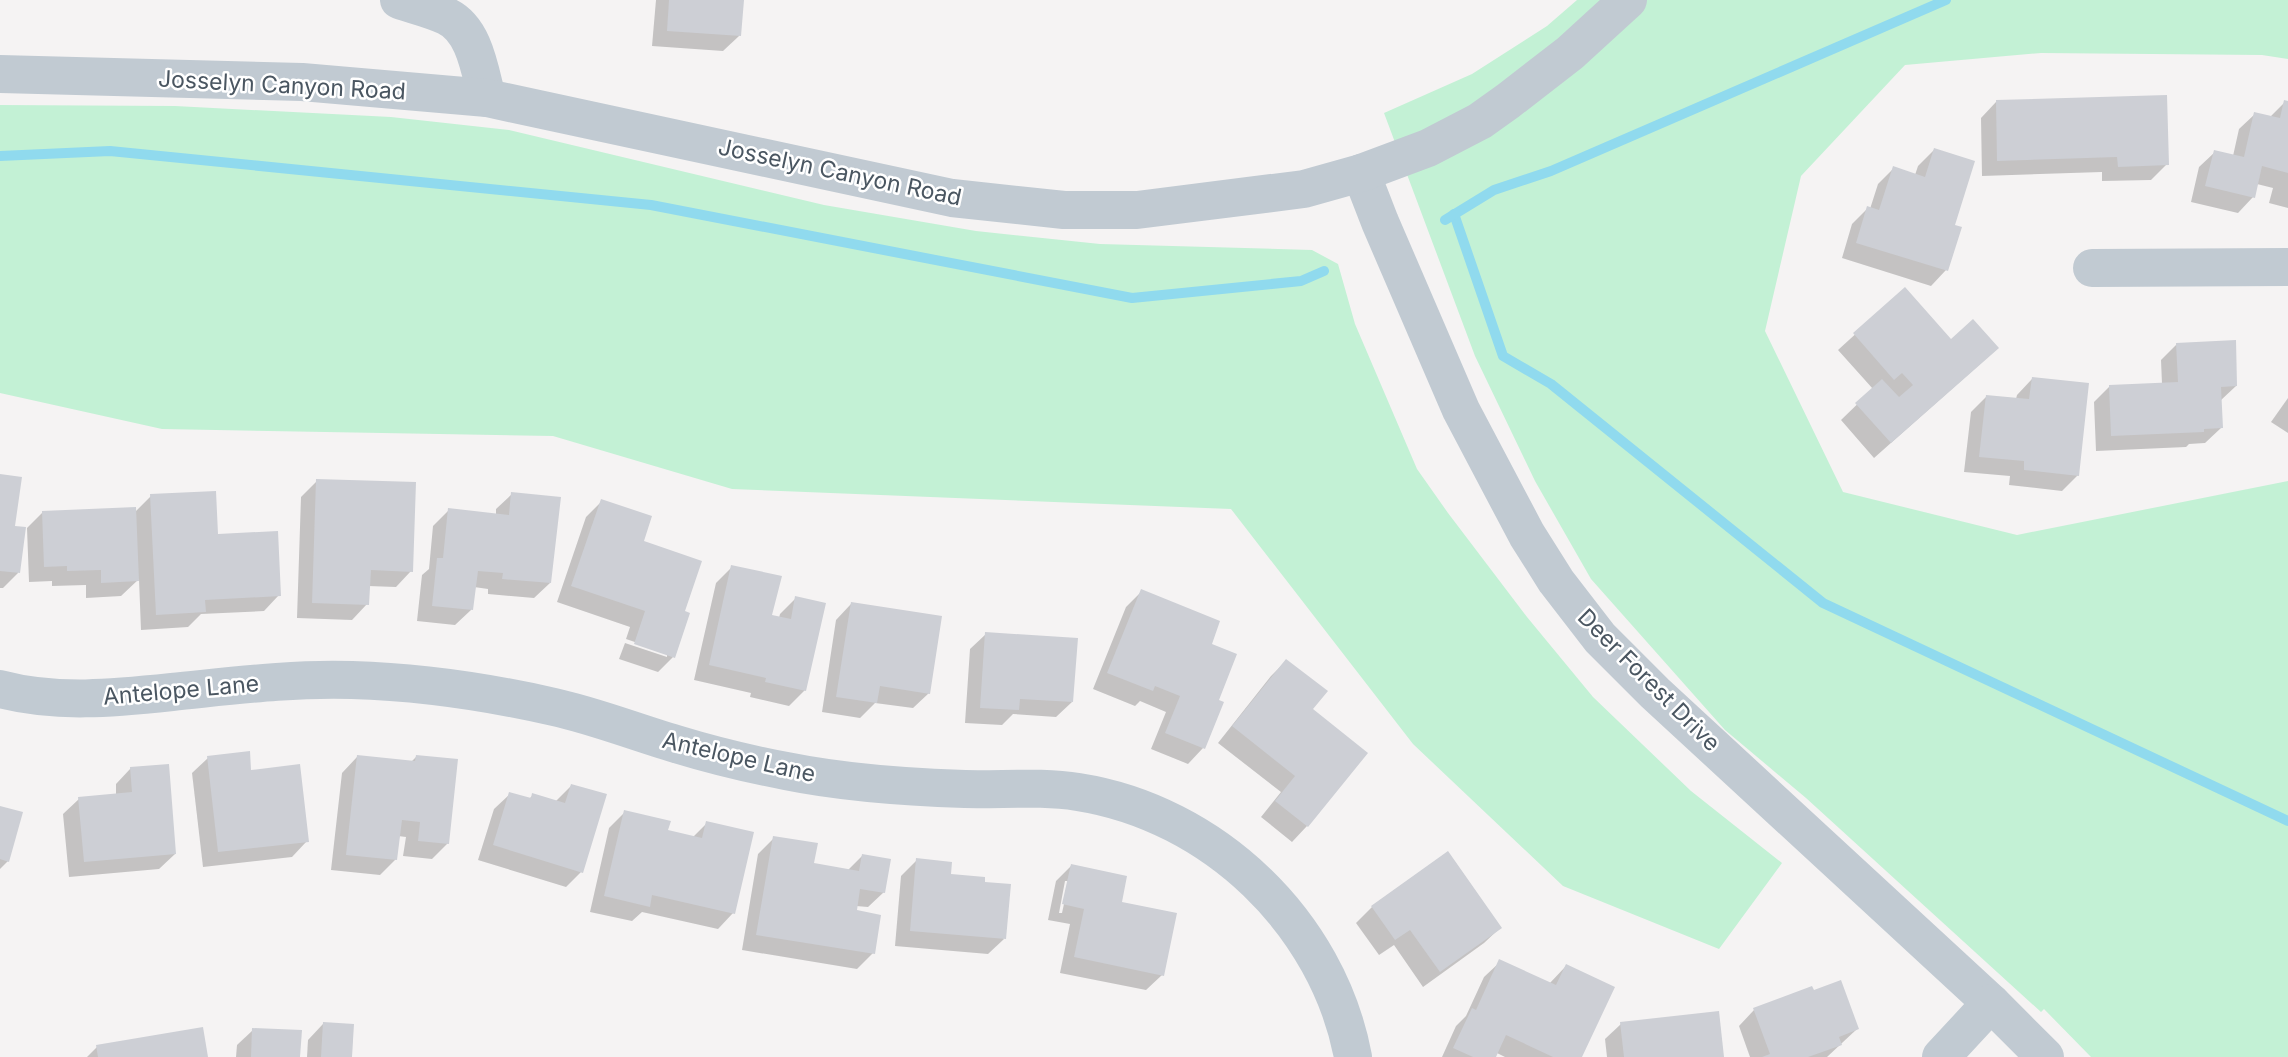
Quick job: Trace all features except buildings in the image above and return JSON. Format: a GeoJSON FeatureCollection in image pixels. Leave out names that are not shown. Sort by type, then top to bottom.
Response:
{"type":"FeatureCollection","features":[{"type":"Feature","properties":{"kind":"street"},"geometry":{"type":"LineString","coordinates":[[398,0],[449,17],[464,32],[474,50],[487,98]]}},
{"type":"Feature","properties":{"kind":"street","name":"Josselyn Canyon Road"},"geometry":{"type":"LineString","coordinates":[[0,74],[302,82],[487,98],[952,198],[1063,210],[1137,209],[1304,189],[1361,173],[1428,148],[1480,121],[1570,53],[1628,0]]}},
{"type":"Feature","properties":{"kind":"street","name":"Deer Forest Drive"},"geometry":{"type":"LineString","coordinates":[[1361,173],[1461,410],[1527,535],[1556,581],[1600,638],[1991,1003],[2045,1057]]}},
{"type":"Feature","properties":{"kind":"street"},"geometry":{"type":"LineString","coordinates":[[2092,268],[2288,267]]}},
{"type":"Feature","properties":{"kind":"street","name":"Antelope Lane"},"geometry":{"type":"LineString","coordinates":[[0,689],[44,697],[104,698],[302,680],[352,680],[420,685],[501,696],[555,707],[730,760],[791,772],[904,786],[1072,791],[1111,798],[1149,811],[1187,830],[1255,879],[1283,908],[1311,947],[1327,976],[1340,1005],[1353,1057]]}},
{"type":"Feature","properties":{"kind":"street"},"geometry":{"type":"LineString","coordinates":[[1941,1057],[1991,1003]]}},
{"type":"Feature","properties":{"kind":"green space"},"geometry":{"type":"Polygon","coordinates":[[[1577,0],[2288,0],[2288,59],[2262,55],[2041,53],[1905,65],[1801,176],[1765,331],[1843,492],[2017,535],[2288,481],[2288,1057],[2091,1057],[2044,1009],[2041,1012],[1806,798],[1725,730],[1591,579],[1535,481],[1475,356],[1384,113],[1472,74],[1547,26],[1577,0]]]}},
{"type":"Feature","properties":{"kind":"green space"},"geometry":{"type":"Polygon","coordinates":[[[0,105],[175,106],[391,117],[509,130],[824,205],[976,231],[1100,244],[1312,250],[1338,264],[1355,324],[1417,469],[1527,617],[1593,697],[1691,791],[1782,863],[1719,949],[1563,886],[1413,744],[1231,509],[732,489],[553,436],[162,429],[0,393],[0,105]]]}},
{"type":"Feature","properties":{"kind":"waterway"},"geometry":{"type":"LineString","coordinates":[[1445,220],[1494,190],[1551,171],[1946,0]]}},
{"type":"Feature","properties":{"kind":"waterway"},"geometry":{"type":"LineString","coordinates":[[0,156],[110,151],[651,205],[1132,298],[1301,281],[1324,271]]}},
{"type":"Feature","properties":{"kind":"waterway"},"geometry":{"type":"LineString","coordinates":[[1454,214],[1503,356],[1551,384],[1823,603],[2288,821]]}}]}
